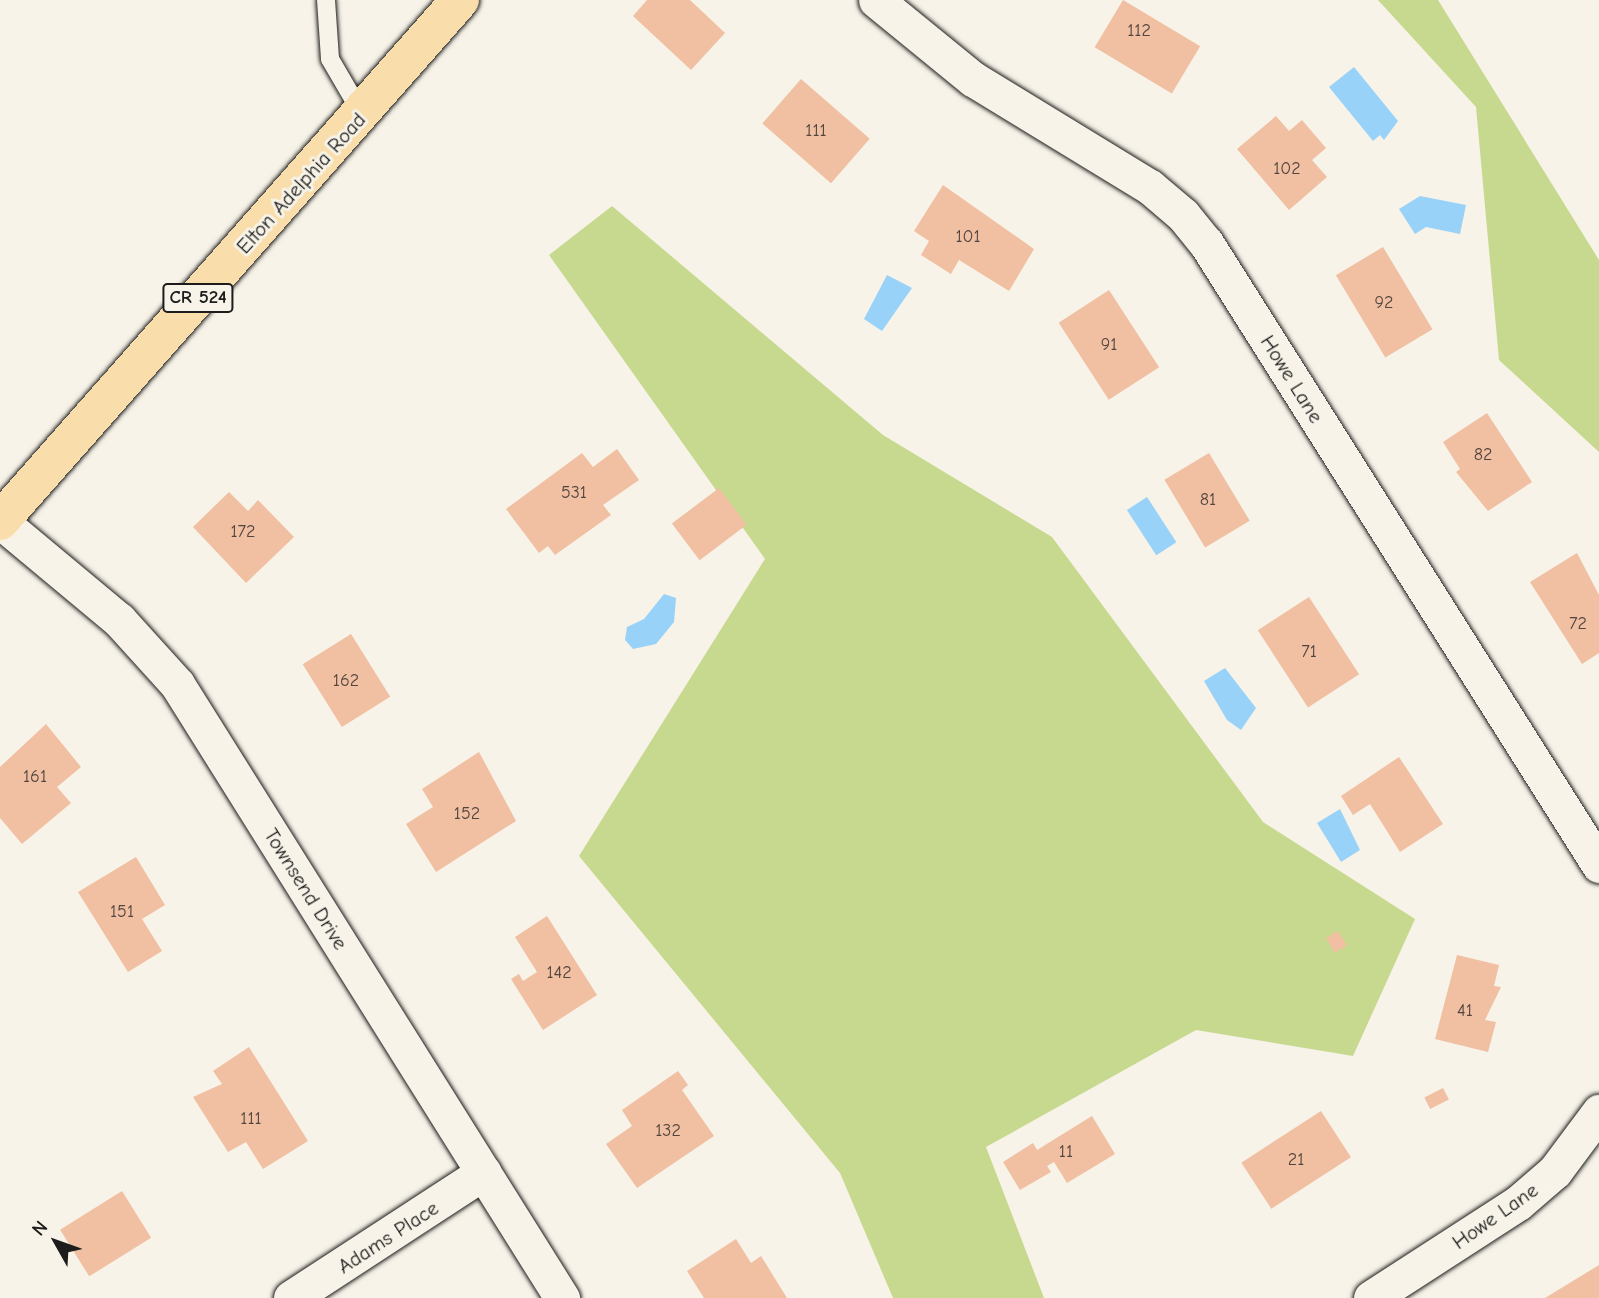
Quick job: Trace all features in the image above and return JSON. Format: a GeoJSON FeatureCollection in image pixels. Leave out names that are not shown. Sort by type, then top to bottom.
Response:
{"type":"FeatureCollection","features":[{"type":"Feature","properties":{"kind":"main road","name":"Elton Adelphia Road"},"geometry":{"type":"LineString","coordinates":[[0,521],[460,0]]}},
{"type":"Feature","properties":{"kind":"street","name":"Howe Lane"},"geometry":{"type":"LineString","coordinates":[[876,0],[973,79],[1150,187],[1183,215],[1206,243],[1599,865]]}},
{"type":"Feature","properties":{"kind":"street","name":"Townsend Drive"},"geometry":{"type":"LineString","coordinates":[[0,521],[119,620],[177,684],[562,1298]]}},
{"type":"Feature","properties":{"kind":"street","name":"Howe Lane"},"geometry":{"type":"LineString","coordinates":[[1371,1298],[1518,1203],[1555,1171],[1599,1112]]}},
{"type":"Feature","properties":{"kind":"street","name":"Adams Place"},"geometry":{"type":"LineString","coordinates":[[291,1298],[484,1172]]}},
{"type":"Feature","properties":{"kind":"lane"},"geometry":{"type":"LineString","coordinates":[[327,0],[330,60],[362,114]]}},
{"type":"Feature","properties":{"kind":"green space"},"geometry":{"type":"Polygon","coordinates":[[[1378,0],[1438,0],[1599,260],[1599,452],[1499,360],[1476,107],[1378,0]]]}},
{"type":"Feature","properties":{"kind":"green space"},"geometry":{"type":"Polygon","coordinates":[[[612,206],[883,435],[1052,537],[1263,822],[1415,919],[1353,1056],[1196,1030],[986,1147],[1044,1298],[893,1298],[840,1173],[579,856],[765,559],[549,255],[612,206]]]}},
{"type":"Feature","properties":{"kind":"water"},"geometry":{"type":"Polygon","coordinates":[[[1354,67],[1398,121],[1384,140],[1380,135],[1373,141],[1329,87],[1354,67]]]}},
{"type":"Feature","properties":{"kind":"water"},"geometry":{"type":"Polygon","coordinates":[[[1420,196],[1466,205],[1460,234],[1426,227],[1415,234],[1399,209],[1420,196]]]}},
{"type":"Feature","properties":{"kind":"water"},"geometry":{"type":"Polygon","coordinates":[[[887,275],[912,288],[882,331],[864,319],[887,275]]]}},
{"type":"Feature","properties":{"kind":"water"},"geometry":{"type":"Polygon","coordinates":[[[1147,497],[1176,542],[1156,555],[1127,510],[1147,497]]]}},
{"type":"Feature","properties":{"kind":"water"},"geometry":{"type":"Polygon","coordinates":[[[664,594],[676,598],[674,622],[656,644],[633,649],[625,640],[627,627],[644,619],[664,594]]]}},
{"type":"Feature","properties":{"kind":"water"},"geometry":{"type":"Polygon","coordinates":[[[1225,668],[1256,708],[1241,730],[1227,720],[1204,681],[1225,668]]]}},
{"type":"Feature","properties":{"kind":"water"},"geometry":{"type":"Polygon","coordinates":[[[1340,809],[1360,850],[1341,862],[1317,823],[1340,809]]]}},
{"type":"Feature","properties":{"kind":"building"},"geometry":{"type":"Polygon","coordinates":[[[647,0],[690,0],[725,33],[691,70],[633,16],[647,0]]]}},
{"type":"Feature","properties":{"kind":"building"},"geometry":{"type":"Polygon","coordinates":[[[1123,0],[1200,46],[1172,93],[1095,47],[1123,0]]]}},
{"type":"Feature","properties":{"kind":"building"},"geometry":{"type":"Polygon","coordinates":[[[801,79],[870,139],[831,183],[762,124],[801,79]]]}},
{"type":"Feature","properties":{"kind":"building"},"geometry":{"type":"Polygon","coordinates":[[[1276,116],[1289,131],[1302,120],[1326,148],[1312,160],[1327,177],[1289,210],[1237,149],[1276,116]]]}},
{"type":"Feature","properties":{"kind":"building"},"geometry":{"type":"Polygon","coordinates":[[[943,185],[1034,249],[1009,291],[959,260],[951,274],[921,255],[929,241],[914,231],[943,185]]]}},
{"type":"Feature","properties":{"kind":"building"},"geometry":{"type":"Polygon","coordinates":[[[1383,247],[1432,329],[1385,358],[1336,275],[1383,247]]]}},
{"type":"Feature","properties":{"kind":"building"},"geometry":{"type":"Polygon","coordinates":[[[1109,290],[1159,367],[1109,400],[1059,323],[1109,290]]]}},
{"type":"Feature","properties":{"kind":"building"},"geometry":{"type":"Polygon","coordinates":[[[1487,413],[1532,482],[1488,511],[1456,472],[1460,469],[1443,442],[1487,413]]]}},
{"type":"Feature","properties":{"kind":"building"},"geometry":{"type":"Polygon","coordinates":[[[617,449],[639,480],[603,505],[611,515],[555,555],[548,546],[539,553],[506,509],[582,453],[593,467],[617,449]]]}},
{"type":"Feature","properties":{"kind":"building"},"geometry":{"type":"Polygon","coordinates":[[[1209,453],[1250,521],[1205,547],[1164,480],[1209,453]]]}},
{"type":"Feature","properties":{"kind":"building"},"geometry":{"type":"Polygon","coordinates":[[[719,488],[747,525],[700,560],[672,524],[719,488]]]}},
{"type":"Feature","properties":{"kind":"building"},"geometry":{"type":"Polygon","coordinates":[[[229,492],[248,511],[258,500],[294,537],[246,583],[193,527],[229,492]]]}},
{"type":"Feature","properties":{"kind":"building"},"geometry":{"type":"Polygon","coordinates":[[[1577,553],[1599,595],[1599,653],[1582,664],[1530,582],[1577,553]]]}},
{"type":"Feature","properties":{"kind":"building"},"geometry":{"type":"Polygon","coordinates":[[[1309,597],[1359,674],[1308,707],[1258,630],[1309,597]]]}},
{"type":"Feature","properties":{"kind":"building"},"geometry":{"type":"Polygon","coordinates":[[[351,634],[390,697],[342,727],[303,664],[351,634]]]}},
{"type":"Feature","properties":{"kind":"building"},"geometry":{"type":"Polygon","coordinates":[[[46,724],[81,767],[57,787],[71,803],[22,844],[0,818],[0,767],[46,724]]]}},
{"type":"Feature","properties":{"kind":"building"},"geometry":{"type":"Polygon","coordinates":[[[479,752],[516,821],[436,872],[406,824],[433,807],[422,789],[479,752]]]}},
{"type":"Feature","properties":{"kind":"building"},"geometry":{"type":"Polygon","coordinates":[[[1399,757],[1443,824],[1400,852],[1370,804],[1353,815],[1341,796],[1399,757]]]}},
{"type":"Feature","properties":{"kind":"building"},"geometry":{"type":"Polygon","coordinates":[[[136,857],[165,905],[142,919],[162,951],[128,972],[78,892],[136,857]]]}},
{"type":"Feature","properties":{"kind":"building"},"geometry":{"type":"Polygon","coordinates":[[[547,916],[597,995],[543,1030],[511,979],[519,974],[523,981],[537,972],[515,937],[547,916]]]}},
{"type":"Feature","properties":{"kind":"building"},"geometry":{"type":"Polygon","coordinates":[[[1338,931],[1347,946],[1335,953],[1326,938],[1338,931]]]}},
{"type":"Feature","properties":{"kind":"building"},"geometry":{"type":"Polygon","coordinates":[[[1457,955],[1499,965],[1494,986],[1501,987],[1485,1020],[1496,1022],[1488,1052],[1435,1039],[1457,955]]]}},
{"type":"Feature","properties":{"kind":"building"},"geometry":{"type":"Polygon","coordinates":[[[249,1047],[308,1141],[263,1169],[246,1142],[228,1152],[193,1097],[222,1084],[213,1071],[249,1047]]]}},
{"type":"Feature","properties":{"kind":"building"},"geometry":{"type":"Polygon","coordinates":[[[678,1071],[688,1085],[682,1090],[714,1136],[637,1188],[606,1144],[632,1126],[622,1110],[678,1071]]]}},
{"type":"Feature","properties":{"kind":"building"},"geometry":{"type":"Polygon","coordinates":[[[1443,1088],[1449,1100],[1430,1109],[1424,1098],[1443,1088]]]}},
{"type":"Feature","properties":{"kind":"building"},"geometry":{"type":"Polygon","coordinates":[[[1321,1111],[1351,1157],[1271,1209],[1241,1163],[1321,1111]]]}},
{"type":"Feature","properties":{"kind":"building"},"geometry":{"type":"Polygon","coordinates":[[[1092,1116],[1115,1154],[1067,1183],[1054,1162],[1047,1166],[1051,1172],[1020,1190],[1003,1162],[1033,1143],[1037,1150],[1092,1116]]]}},
{"type":"Feature","properties":{"kind":"building"},"geometry":{"type":"Polygon","coordinates":[[[122,1191],[151,1238],[89,1276],[60,1230],[122,1191]]]}},
{"type":"Feature","properties":{"kind":"building"},"geometry":{"type":"Polygon","coordinates":[[[736,1239],[751,1263],[761,1256],[787,1298],[704,1298],[687,1271],[736,1239]]]}},
{"type":"Feature","properties":{"kind":"building"},"geometry":{"type":"Polygon","coordinates":[[[1599,1265],[1599,1298],[1545,1298],[1599,1265]]]}}]}
